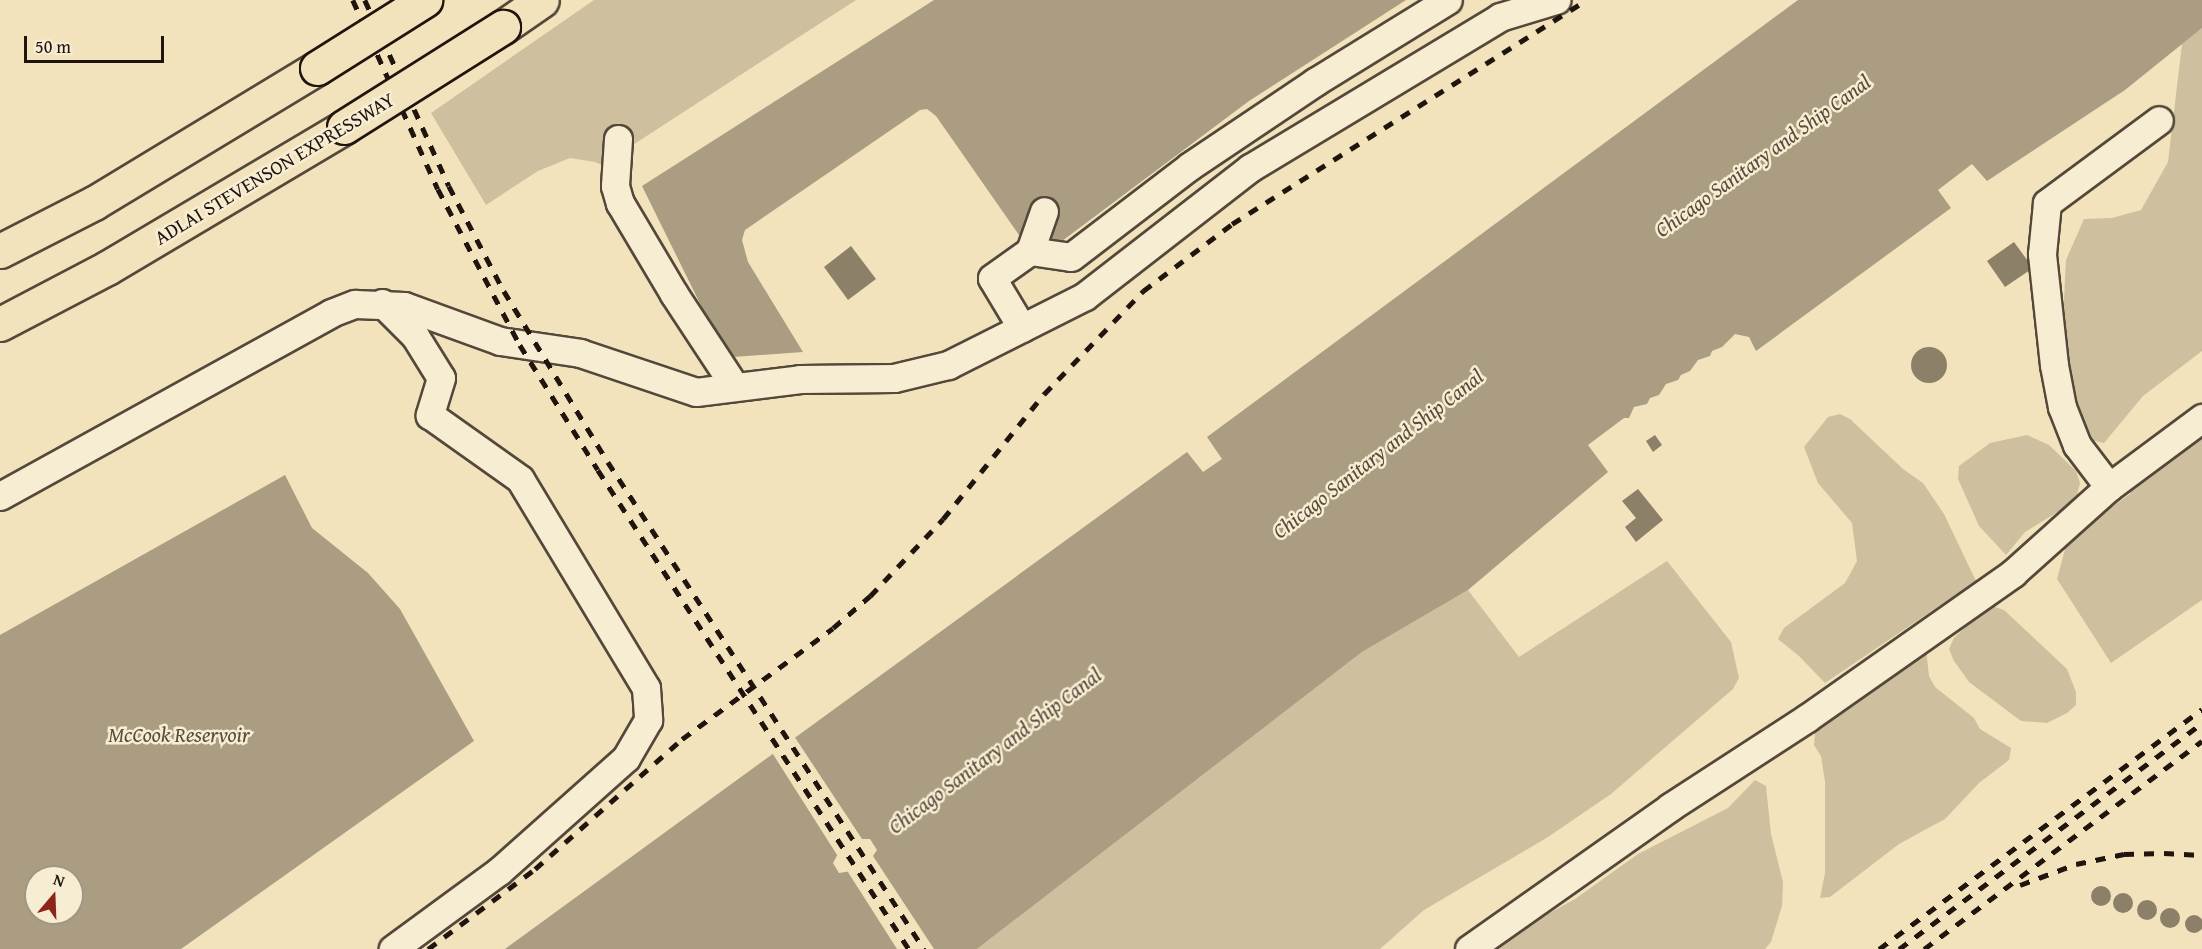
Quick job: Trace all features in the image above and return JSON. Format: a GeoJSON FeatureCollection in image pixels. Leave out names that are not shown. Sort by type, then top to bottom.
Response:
{"type":"FeatureCollection","features":[{"type":"Feature","properties":{"kind":"highway"},"geometry":{"type":"LineString","coordinates":[[0,251],[94,203],[425,0]]}},
{"type":"Feature","properties":{"kind":"highway","name":"ADLAI STEVENSON EXPRESSWAY"},"geometry":{"type":"LineString","coordinates":[[0,324],[107,268],[344,127],[542,0]]}},
{"type":"Feature","properties":{"kind":"lane"},"geometry":{"type":"LineString","coordinates":[[1030,251],[1071,257],[1190,166],[1315,82],[1448,0]]}},
{"type":"Feature","properties":{"kind":"lane"},"geometry":{"type":"LineString","coordinates":[[0,496],[331,313],[355,304],[382,303],[404,306],[500,341],[580,353],[696,392],[800,379],[894,378],[948,365],[1085,296],[1250,168],[1500,18],[1556,0]]}},
{"type":"Feature","properties":{"kind":"lane"},"geometry":{"type":"LineString","coordinates":[[2109,487],[2077,446],[2062,407],[2054,365],[2042,254],[2047,203],[2159,120]]}},
{"type":"Feature","properties":{"kind":"lane"},"geometry":{"type":"LineString","coordinates":[[618,139],[615,186],[620,203],[674,294],[735,387]]}},
{"type":"Feature","properties":{"kind":"lane"},"geometry":{"type":"LineString","coordinates":[[1022,328],[992,278],[1030,251],[1044,211]]}},
{"type":"Feature","properties":{"kind":"lane"},"geometry":{"type":"LineString","coordinates":[[382,303],[415,336],[441,378],[430,415],[520,479],[646,688],[648,720],[626,758],[500,871],[393,949]]}},
{"type":"Feature","properties":{"kind":"lane"},"geometry":{"type":"LineString","coordinates":[[1469,949],[1670,807],[1807,718],[2013,573],[2109,487],[2202,418]]}},
{"type":"Feature","properties":{"kind":"shaded area"},"geometry":{"type":"Polygon","coordinates":[[[594,0],[856,0],[602,165],[570,158],[538,171],[486,205],[431,113],[594,0]]]}},
{"type":"Feature","properties":{"kind":"shaded area"},"geometry":{"type":"Polygon","coordinates":[[[2202,28],[2202,351],[2143,396],[2104,443],[2079,437],[2071,403],[2063,319],[2066,260],[2084,219],[2112,218],[2141,210],[2168,162],[2182,44],[2202,28]]]}},
{"type":"Feature","properties":{"kind":"shaded area"},"geometry":{"type":"Polygon","coordinates":[[[1840,414],[1850,419],[1903,469],[1923,483],[1944,514],[1976,581],[1825,683],[1799,656],[1778,639],[1784,628],[1845,583],[1857,561],[1852,523],[1818,483],[1804,447],[1828,417],[1840,414]]]}},
{"type":"Feature","properties":{"kind":"shaded area"},"geometry":{"type":"Polygon","coordinates":[[[2202,429],[2202,600],[2111,663],[2057,579],[2068,538],[2130,494],[2133,479],[2202,429]]]}},
{"type":"Feature","properties":{"kind":"shaded area"},"geometry":{"type":"Polygon","coordinates":[[[2027,435],[2049,445],[2076,471],[2080,483],[2077,495],[2069,505],[2025,532],[2006,555],[1979,526],[1958,479],[1959,466],[1990,443],[2027,435]]]}},
{"type":"Feature","properties":{"kind":"shaded area"},"geometry":{"type":"Polygon","coordinates":[[[1667,561],[1731,642],[1739,678],[1733,689],[1611,794],[1548,837],[1424,910],[1380,949],[977,949],[1362,652],[1468,590],[1519,657],[1667,561]]]}},
{"type":"Feature","properties":{"kind":"shaded area"},"geometry":{"type":"Polygon","coordinates":[[[1992,606],[2004,610],[2067,669],[2076,692],[2076,705],[2067,713],[2047,723],[2021,721],[1969,682],[1954,661],[1949,649],[1954,638],[1981,612],[1992,606]]]}},
{"type":"Feature","properties":{"kind":"shaded area"},"geometry":{"type":"Polygon","coordinates":[[[1926,649],[1929,676],[1935,687],[1974,718],[1980,729],[2011,748],[2009,760],[1979,783],[1945,819],[1899,844],[1830,897],[1820,898],[1825,873],[1825,782],[1821,756],[1814,745],[1815,732],[1861,688],[1926,649]]]}},
{"type":"Feature","properties":{"kind":"shaded area"},"geometry":{"type":"Polygon","coordinates":[[[1755,780],[1766,786],[1771,834],[1783,882],[1782,906],[1771,942],[1765,949],[1499,949],[1519,930],[1575,899],[1638,854],[1728,808],[1755,780]]]}},
{"type":"Feature","properties":{"kind":"water"},"geometry":{"type":"Polygon","coordinates":[[[934,0],[1406,0],[1249,101],[1062,241],[1019,235],[936,116],[927,109],[920,110],[745,230],[742,240],[748,262],[803,352],[733,357],[720,344],[642,186],[934,0]]]}},
{"type":"Feature","properties":{"kind":"water","name":"Chicago Sanitary and Ship Canal"},"geometry":{"type":"Polygon","coordinates":[[[1798,0],[2202,0],[2202,28],[2125,90],[1987,181],[1972,164],[1938,190],[1951,208],[1756,351],[1749,337],[1735,334],[1722,347],[1712,351],[1710,356],[1698,360],[1690,371],[1681,375],[1678,380],[1666,384],[1659,395],[1650,398],[1647,404],[1634,407],[1629,418],[1624,418],[1588,445],[1608,472],[1468,590],[1362,652],[977,949],[505,949],[1187,452],[1203,472],[1222,459],[1207,437],[1798,0]],[[859,839],[839,852],[833,863],[839,873],[851,871],[871,859],[877,850],[870,839],[859,839]]]}},
{"type":"Feature","properties":{"kind":"water","name":"McCook Reservoir"},"geometry":{"type":"Polygon","coordinates":[[[285,475],[312,528],[368,573],[400,609],[474,741],[181,949],[0,949],[0,635],[285,475]]]}},
{"type":"Feature","properties":{"kind":"pier"},"geometry":{"type":"Polygon","coordinates":[[[794,736],[864,842],[841,854],[839,858],[771,751],[794,736]]]}},
{"type":"Feature","properties":{"kind":"pier"},"geometry":{"type":"Polygon","coordinates":[[[871,853],[934,949],[897,949],[846,869],[871,853]]]}},
{"type":"Feature","properties":{"kind":"building"},"geometry":{"type":"Polygon","coordinates":[[[2014,242],[2033,268],[2005,287],[1987,261],[2014,242]]]}},
{"type":"Feature","properties":{"kind":"building"},"geometry":{"type":"Polygon","coordinates":[[[851,246],[876,279],[848,300],[824,267],[851,246]]]}},
{"type":"Feature","properties":{"kind":"building"},"geometry":{"type":"Polygon","coordinates":[[[1929,347],[1942,352],[1947,365],[1942,378],[1929,383],[1916,378],[1911,365],[1916,352],[1929,347]]]}},
{"type":"Feature","properties":{"kind":"building"},"geometry":{"type":"Polygon","coordinates":[[[1655,435],[1662,445],[1653,452],[1646,441],[1655,435]]]}},
{"type":"Feature","properties":{"kind":"building"},"geometry":{"type":"Polygon","coordinates":[[[1638,489],[1663,520],[1636,542],[1625,527],[1636,518],[1622,501],[1638,489]]]}},
{"type":"Feature","properties":{"kind":"building"},"geometry":{"type":"Polygon","coordinates":[[[2101,886],[2108,889],[2111,896],[2108,903],[2101,906],[2094,903],[2091,896],[2094,889],[2101,886]]]}},
{"type":"Feature","properties":{"kind":"building"},"geometry":{"type":"Polygon","coordinates":[[[2123,893],[2130,896],[2133,903],[2130,910],[2123,913],[2116,910],[2113,903],[2116,896],[2123,893]]]}},
{"type":"Feature","properties":{"kind":"building"},"geometry":{"type":"Polygon","coordinates":[[[2147,900],[2154,903],[2157,910],[2154,917],[2147,920],[2140,917],[2137,910],[2140,903],[2147,900]]]}},
{"type":"Feature","properties":{"kind":"building"},"geometry":{"type":"Polygon","coordinates":[[[2170,908],[2177,911],[2180,918],[2177,925],[2170,928],[2163,925],[2160,918],[2163,911],[2170,908]]]}},
{"type":"Feature","properties":{"kind":"building"},"geometry":{"type":"Polygon","coordinates":[[[2190,915],[2198,915],[2203,920],[2201,931],[2190,933],[2185,928],[2185,920],[2190,915]]]}},
{"type":"Feature","properties":{"kind":"railway"},"geometry":{"type":"LineString","coordinates":[[353,0],[438,189],[520,345],[598,470],[909,949]]}},
{"type":"Feature","properties":{"kind":"railway"},"geometry":{"type":"LineString","coordinates":[[365,0],[449,186],[504,291],[608,462],[924,949]]}},
{"type":"Feature","properties":{"kind":"railway"},"geometry":{"type":"LineString","coordinates":[[428,949],[535,869],[682,739],[833,628],[870,596],[943,519],[1044,394],[1143,291],[1232,224],[1586,0]]}},
{"type":"Feature","properties":{"kind":"railway"},"geometry":{"type":"LineString","coordinates":[[1879,949],[2202,709]]}},
{"type":"Feature","properties":{"kind":"railway"},"geometry":{"type":"LineString","coordinates":[[1899,949],[2202,723]]}},
{"type":"Feature","properties":{"kind":"railway"},"geometry":{"type":"LineString","coordinates":[[1924,949],[2202,741]]}},
{"type":"Feature","properties":{"kind":"railway"},"geometry":{"type":"LineString","coordinates":[[2020,885],[2076,864],[2124,854],[2202,855]]}}]}
